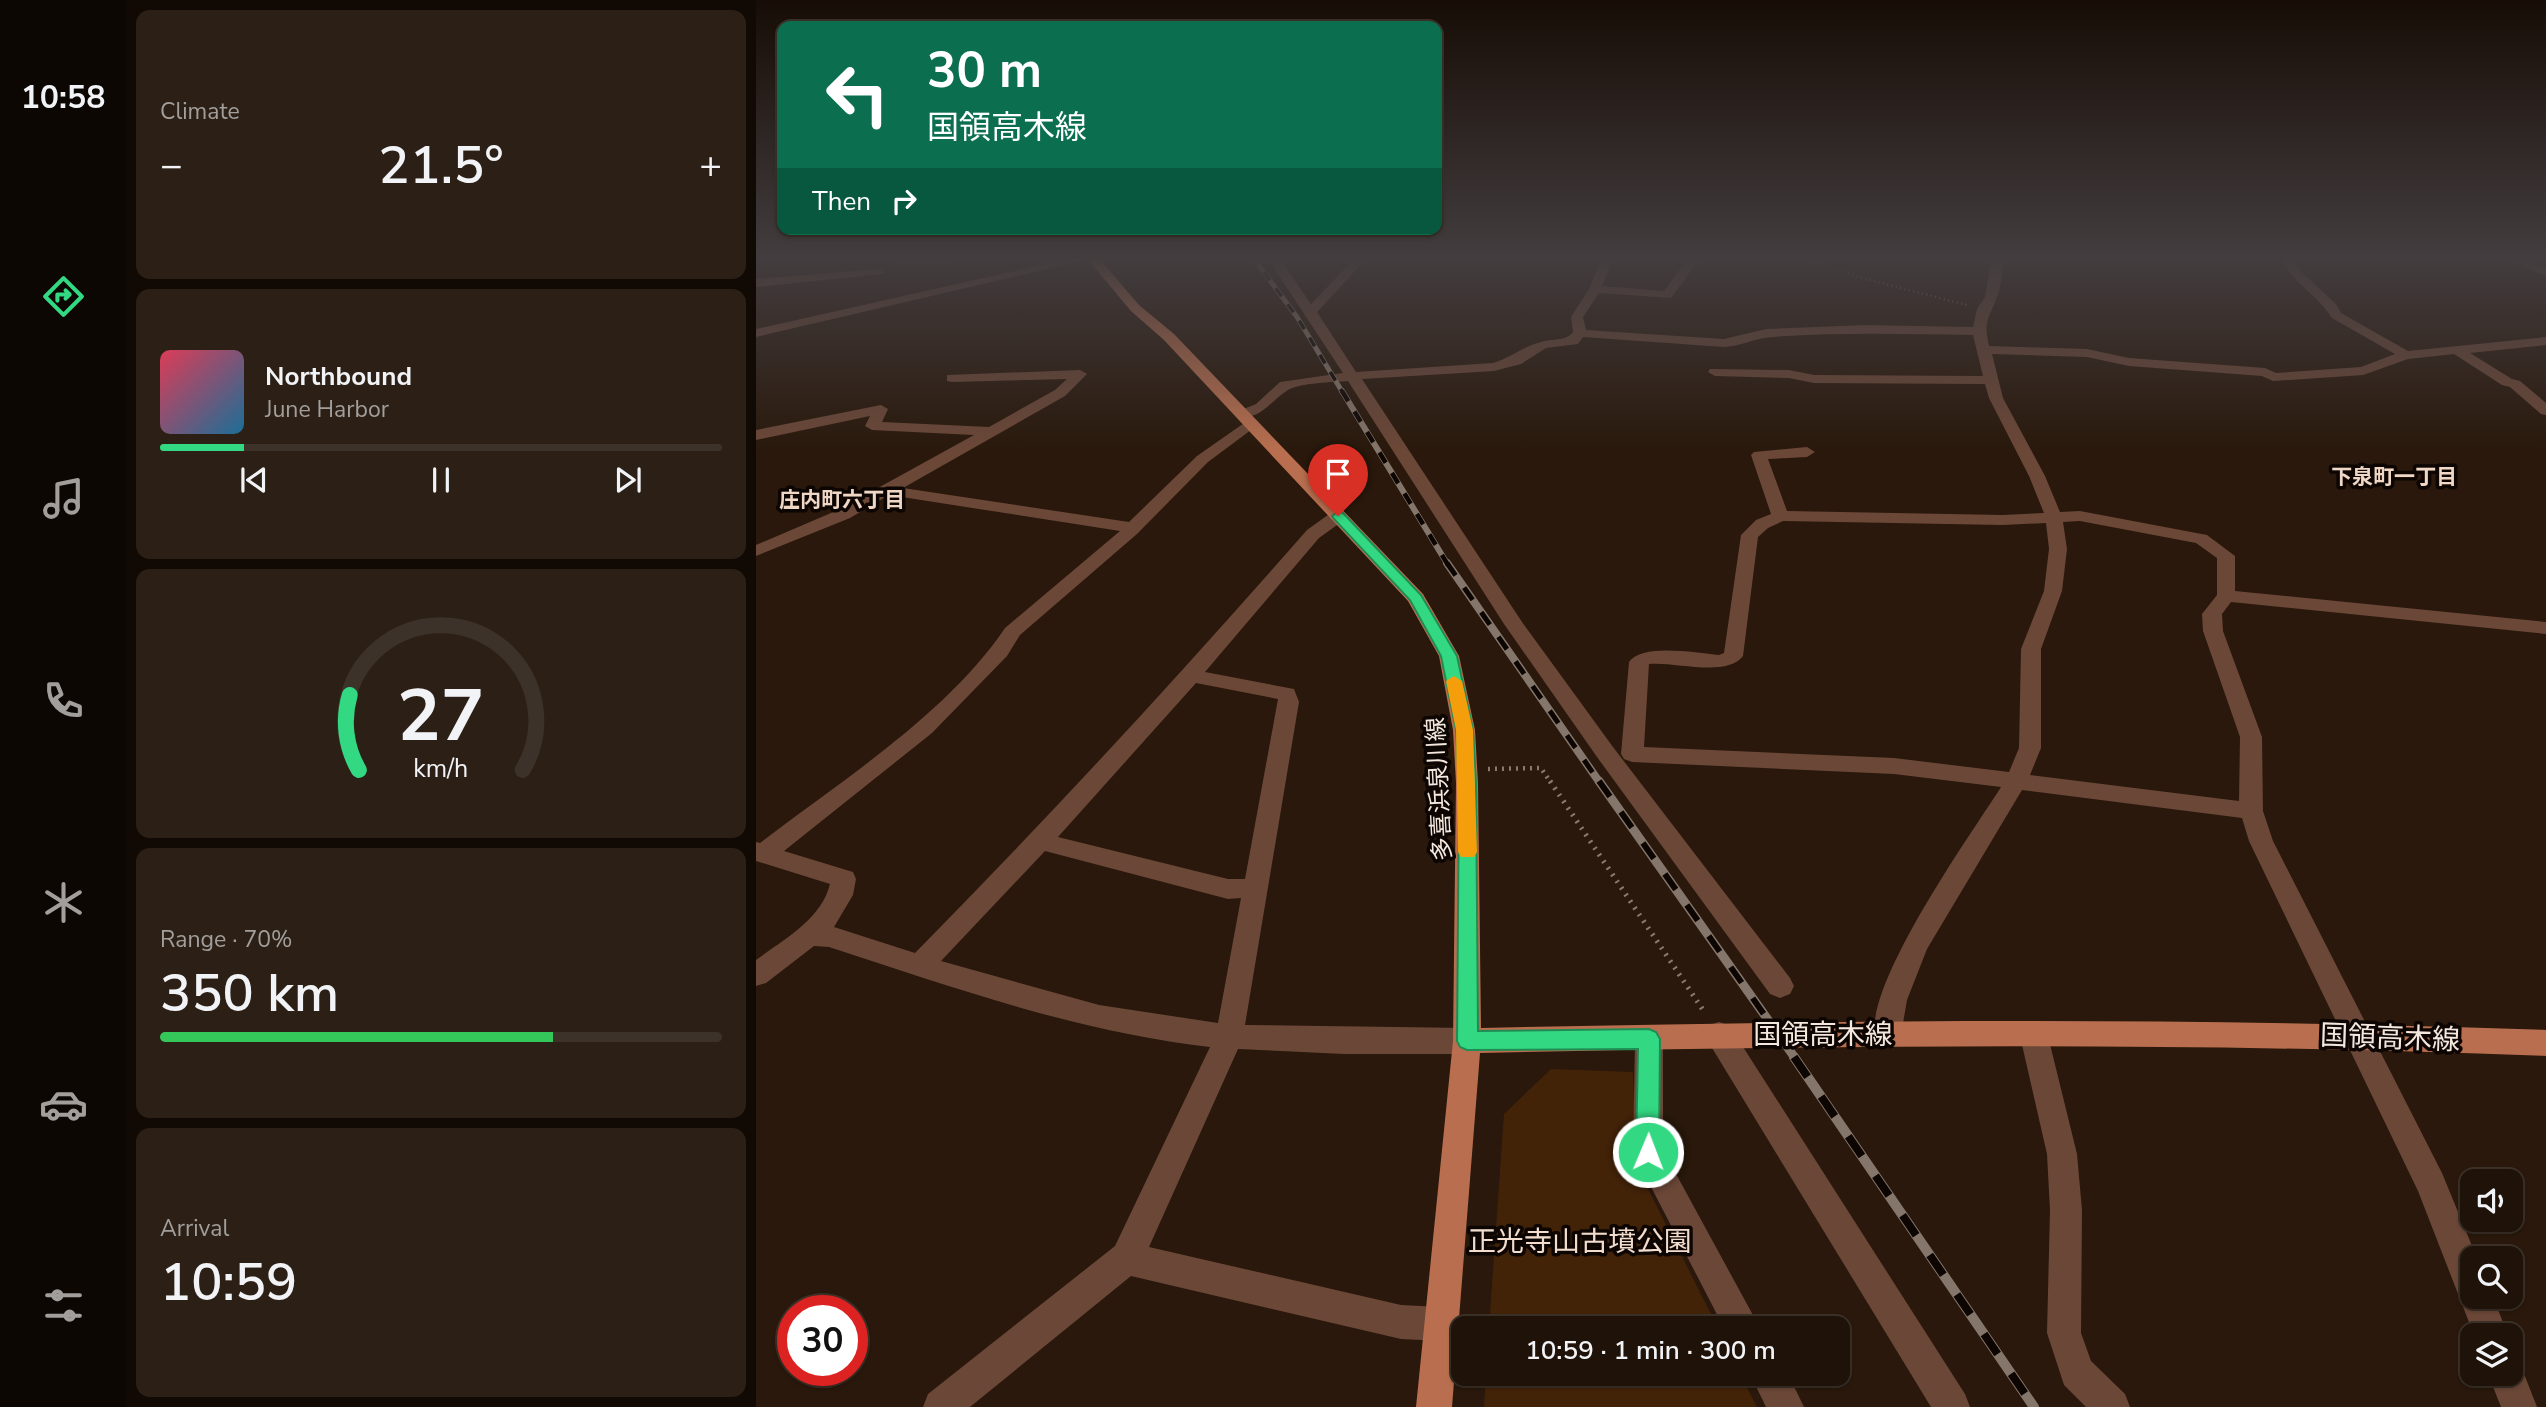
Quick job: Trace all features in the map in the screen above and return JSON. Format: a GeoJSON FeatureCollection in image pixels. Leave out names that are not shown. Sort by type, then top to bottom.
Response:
{"type":"FeatureCollection","features":[{"type":"Feature","properties":{"kind":"main road","name":"多喜浜泉川線"},"geometry":{"type":"LineString","coordinates":[[1152,322],[1416,598],[1449,656],[1464,730],[1467,770],[1467,1041]]}},
{"type":"Feature","properties":{"kind":"main road","name":"国領高木線"},"geometry":{"type":"LineString","coordinates":[[1467,1041],[1649,1039],[1719,1034],[2360,1036],[2546,1044]]}},
{"type":"Feature","properties":{"kind":"main road"},"geometry":{"type":"LineString","coordinates":[[1434,1407],[1467,1041]]}},
{"type":"Feature","properties":{"kind":"street"},"geometry":{"type":"LineString","coordinates":[[756,333],[802,322]]}},
{"type":"Feature","properties":{"kind":"street"},"geometry":{"type":"LineString","coordinates":[[1317,322],[1514,624],[1605,752],[1780,986]]}},
{"type":"Feature","properties":{"kind":"street"},"geometry":{"type":"LineString","coordinates":[[1578,322],[1580,333]]}},
{"type":"Feature","properties":{"kind":"street"},"geometry":{"type":"LineString","coordinates":[[1887,1035],[1894,999],[1916,945],[2016,782],[2031,748],[2031,649],[2053,591],[2058,549],[2054,517],[2037,476],[1996,398],[1981,341],[1982,322]]}},
{"type":"Feature","properties":{"kind":"street"},"geometry":{"type":"LineString","coordinates":[[2348,322],[2406,355]]}},
{"type":"Feature","properties":{"kind":"street"},"geometry":{"type":"LineString","coordinates":[[1580,333],[1724,343],[1738,342],[1766,333],[1865,329],[2087,353],[2129,362],[2265,372],[2273,377],[2363,371],[2406,355],[2546,341]]}},
{"type":"Feature","properties":{"kind":"street"},"geometry":{"type":"LineString","coordinates":[[760,853],[924,728],[1000,652],[1012,632],[1133,528],[1216,447],[1285,385],[1351,376],[1494,367],[1516,361],[1543,345],[1573,341],[1580,333]]}},
{"type":"Feature","properties":{"kind":"street"},"geometry":{"type":"LineString","coordinates":[[2457,350],[2507,382],[2515,384],[2546,411]]}},
{"type":"Feature","properties":{"kind":"street"},"geometry":{"type":"LineString","coordinates":[[1716,372],[1789,374],[1814,379],[1990,380]]}},
{"type":"Feature","properties":{"kind":"street"},"geometry":{"type":"LineString","coordinates":[[756,551],[812,529],[887,490],[1060,393],[1080,374],[952,378]]}},
{"type":"Feature","properties":{"kind":"street"},"geometry":{"type":"LineString","coordinates":[[756,435],[881,410],[872,426],[989,431]]}},
{"type":"Feature","properties":{"kind":"street"},"geometry":{"type":"LineString","coordinates":[[1780,516],[1759,455],[1807,452]]}},
{"type":"Feature","properties":{"kind":"street"},"geometry":{"type":"LineString","coordinates":[[887,490],[1133,528]]}},
{"type":"Feature","properties":{"kind":"street"},"geometry":{"type":"LineString","coordinates":[[920,965],[1040,841],[1191,676],[1313,534],[1338,516]]}},
{"type":"Feature","properties":{"kind":"street"},"geometry":{"type":"LineString","coordinates":[[1632,754],[1639,662],[1646,657],[1721,661],[1733,656],[1751,535],[1762,524],[1780,516],[2107,519],[2201,539],[2226,556],[2226,596],[2212,614],[2213,631],[2250,737],[2251,811],[2261,841],[2360,1036],[2431,1184],[2460,1256]]}},
{"type":"Feature","properties":{"kind":"street"},"geometry":{"type":"LineString","coordinates":[[2226,596],[2546,628]]}},
{"type":"Feature","properties":{"kind":"street"},"geometry":{"type":"LineString","coordinates":[[941,1407],[1127,1258],[1229,1037],[1289,702],[1287,694],[1191,676]]}},
{"type":"Feature","properties":{"kind":"street"},"geometry":{"type":"LineString","coordinates":[[1605,752],[1894,766],[2251,811]]}},
{"type":"Feature","properties":{"kind":"street"},"geometry":{"type":"LineString","coordinates":[[1040,841],[1228,889],[1256,888]]}},
{"type":"Feature","properties":{"kind":"street"},"geometry":{"type":"LineString","coordinates":[[756,975],[783,953],[812,935],[842,895],[844,880],[760,853]]}},
{"type":"Feature","properties":{"kind":"street"},"geometry":{"type":"LineString","coordinates":[[812,935],[829,936],[1050,1006],[1139,1025],[1229,1037],[1467,1041]]}},
{"type":"Feature","properties":{"kind":"street"},"geometry":{"type":"LineString","coordinates":[[1719,1034],[1952,1407]]}},
{"type":"Feature","properties":{"kind":"street"},"geometry":{"type":"LineString","coordinates":[[2034,1036],[2062,1154],[2066,1210],[2064,1332],[2077,1372],[2112,1407]]}},
{"type":"Feature","properties":{"kind":"street"},"geometry":{"type":"LineString","coordinates":[[1649,1039],[1648,1152],[1737,1316]]}},
{"type":"Feature","properties":{"kind":"street"},"geometry":{"type":"LineString","coordinates":[[1127,1258],[1401,1322],[1442,1324]]}},
{"type":"Feature","properties":{"kind":"street"},"geometry":{"type":"LineString","coordinates":[[1775,1386],[1786,1407]]}},
{"type":"Feature","properties":{"kind":"street"},"geometry":{"type":"LineString","coordinates":[[2511,1386],[2519,1407]]}},
{"type":"Feature","properties":{"kind":"path"},"geometry":{"type":"LineString","coordinates":[[1467,770],[1541,768],[1719,1034]]}},
{"type":"Feature","properties":{"kind":"green space","name":"正光寺山古墳公園"},"geometry":{"type":"Polygon","coordinates":[[[1551,1069],[1633,1072],[1636,1165],[1712,1316],[1490,1316],[1504,1114],[1551,1069]]]}},
{"type":"Feature","properties":{"kind":"green space"},"geometry":{"type":"Polygon","coordinates":[[[1485,1386],[1746,1386],[1757,1407],[1484,1407],[1485,1386]]]}},
{"type":"Feature","properties":{"kind":"railway"},"geometry":{"type":"LineString","coordinates":[[1300,322],[1343,393]]}},
{"type":"Feature","properties":{"kind":"railway"},"geometry":{"type":"LineString","coordinates":[[1342,391],[1448,565]]}},
{"type":"Feature","properties":{"kind":"railway"},"geometry":{"type":"LineString","coordinates":[[1447,563],[1600,783]]}},
{"type":"Feature","properties":{"kind":"railway"},"geometry":{"type":"LineString","coordinates":[[1599,781],[1795,1058]]}},
{"type":"Feature","properties":{"kind":"railway"},"geometry":{"type":"LineString","coordinates":[[1794,1057],[2034,1407]]}},
{"type":"Feature","properties":{"kind":"slow traffic"},"geometry":{"type":"LineString","coordinates":[[1454,681],[1464,730],[1467,852]]}},
{"type":"Feature","properties":{"kind":"district","name":"下泉町一丁目"},"geometry":{"type":"Point","coordinates":[2394,477]}},
{"type":"Feature","properties":{"kind":"district","name":"庄内町六丁目"},"geometry":{"type":"Point","coordinates":[842,500]}},
{"type":"Feature","properties":{"kind":"route"},"geometry":{"type":"LineString","coordinates":[[1338,516],[1416,598],[1449,656],[1464,730],[1467,783],[1467,1041],[1649,1039],[1648,1152]]}}]}
